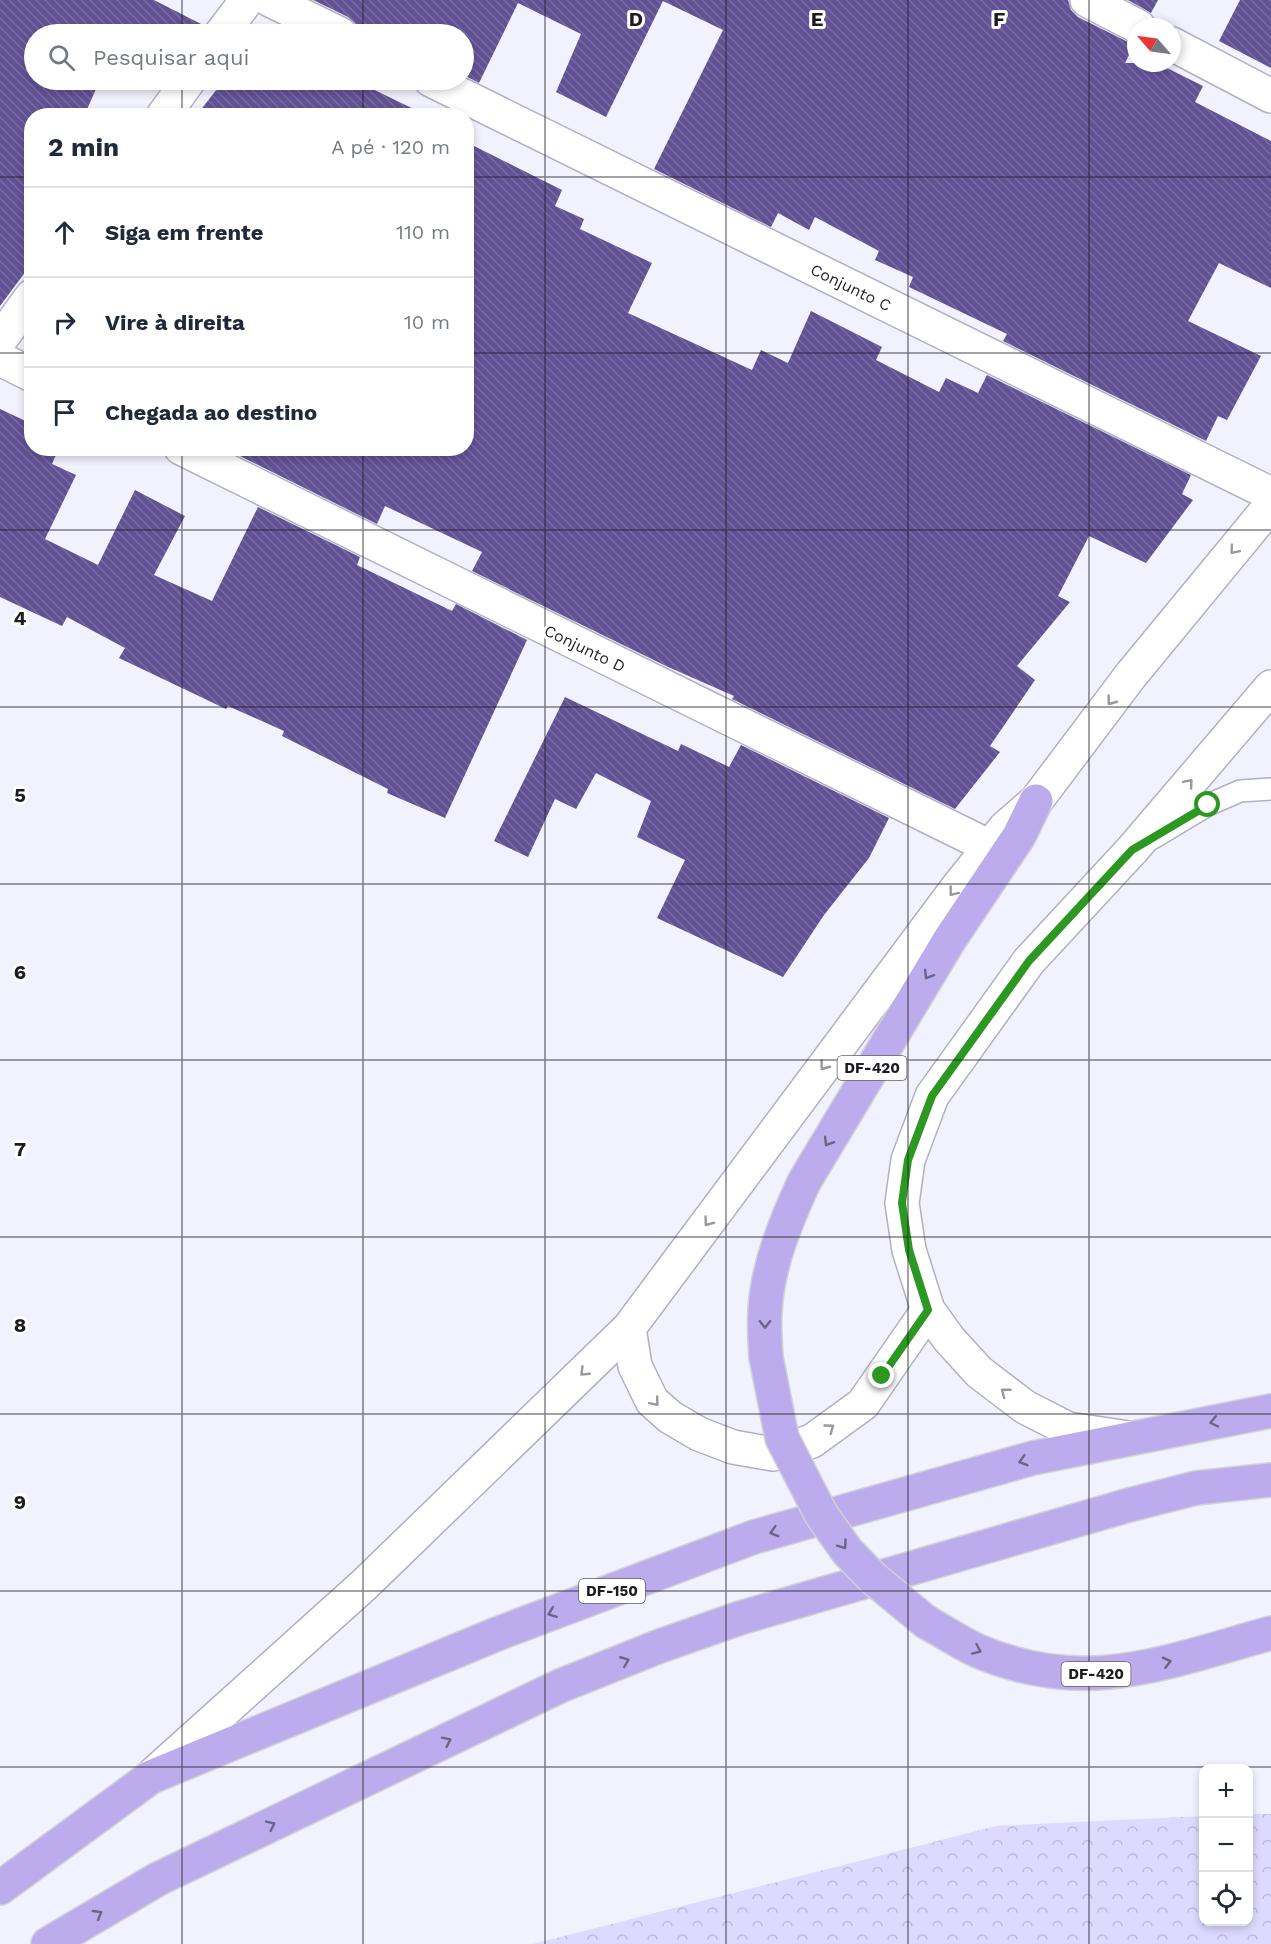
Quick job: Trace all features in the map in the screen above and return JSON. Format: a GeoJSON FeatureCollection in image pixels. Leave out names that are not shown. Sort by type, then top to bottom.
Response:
{"type":"FeatureCollection","features":[{"type":"Feature","properties":{"kind":"main road"},"geometry":{"type":"LineString","coordinates":[[228,24],[246,0]]}},
{"type":"Feature","properties":{"kind":"main road"},"geometry":{"type":"LineString","coordinates":[[270,0],[319,24]]}},
{"type":"Feature","properties":{"kind":"main road"},"geometry":{"type":"LineString","coordinates":[[1087,0],[1127,21]]}},
{"type":"Feature","properties":{"kind":"main road"},"geometry":{"type":"LineString","coordinates":[[1181,49],[1271,96]]}},
{"type":"Feature","properties":{"kind":"main road"},"geometry":{"type":"LineString","coordinates":[[169,108],[182,90]]}},
{"type":"Feature","properties":{"kind":"main road","name":"Conjunto C"},"geometry":{"type":"LineString","coordinates":[[451,90],[1271,494]]}},
{"type":"Feature","properties":{"kind":"main road"},"geometry":{"type":"LineString","coordinates":[[0,340],[24,307]]}},
{"type":"Feature","properties":{"kind":"main road"},"geometry":{"type":"LineString","coordinates":[[0,359],[24,371]]}},
{"type":"Feature","properties":{"kind":"main road","name":"Conjunto D"},"geometry":{"type":"LineString","coordinates":[[197,456],[990,847]]}},
{"type":"Feature","properties":{"kind":"main road","name":"DF-420"},"geometry":{"type":"LineString","coordinates":[[1271,505],[1131,675],[1036,801],[1019,836],[950,939],[804,1182],[787,1218],[765,1309],[765,1357],[782,1438],[821,1514],[847,1551],[873,1578],[926,1622],[977,1651],[1027,1667],[1068,1674],[1111,1674],[1168,1662],[1271,1633]]}},
{"type":"Feature","properties":{"kind":"main road"},"geometry":{"type":"LineString","coordinates":[[1137,1439],[1068,1429],[1024,1407],[979,1372],[928,1310],[909,1250],[902,1203],[908,1160],[932,1096],[1029,961],[1132,850],[1271,687]]}},
{"type":"Feature","properties":{"kind":"main road","name":"DF-420"},"geometry":{"type":"LineString","coordinates":[[990,847],[1017,816],[1036,801]]}},
{"type":"Feature","properties":{"kind":"main road"},"geometry":{"type":"LineString","coordinates":[[151,1776],[364,1584],[629,1328],[928,926],[990,847]]}},
{"type":"Feature","properties":{"kind":"main road"},"geometry":{"type":"LineString","coordinates":[[629,1328],[635,1366],[652,1401],[670,1417],[699,1434],[733,1447],[773,1454],[812,1441],[862,1404],[928,1310]]}},
{"type":"Feature","properties":{"kind":"main road","name":"DF-150"},"geometry":{"type":"LineString","coordinates":[[0,1888],[151,1776],[497,1634],[754,1537],[1033,1458],[1137,1439],[1271,1410]]}},
{"type":"Feature","properties":{"kind":"main road"},"geometry":{"type":"LineString","coordinates":[[48,1944],[158,1879],[560,1686],[660,1646],[740,1618],[1129,1505],[1196,1488],[1271,1480]]}},
{"type":"Feature","properties":{"kind":"lane"},"geometry":{"type":"LineString","coordinates":[[1132,850],[1208,805],[1240,791],[1271,789]]}},
{"type":"Feature","properties":{"kind":"green space"},"geometry":{"type":"Polygon","coordinates":[[[1253,1814],[1271,1814],[1271,1944],[533,1944],[996,1826],[1199,1816],[1199,1926],[1253,1926],[1253,1814]]]}},
{"type":"Feature","properties":{"kind":"building"},"geometry":{"type":"Polygon","coordinates":[[[0,0],[154,0],[201,24],[24,24],[24,90],[96,90],[88,108],[24,108],[24,274],[0,306],[0,0]]]}},
{"type":"Feature","properties":{"kind":"building"},"geometry":{"type":"Polygon","coordinates":[[[313,0],[1068,0],[1071,10],[1078,17],[1127,42],[1125,63],[1127,63],[1127,72],[1175,72],[1203,86],[1195,102],[1271,141],[1271,288],[1219,263],[1188,321],[1261,356],[1227,420],[1218,416],[1206,441],[1003,341],[1007,334],[909,287],[913,277],[875,260],[879,251],[815,217],[809,230],[778,213],[771,227],[654,169],[723,30],[663,1],[606,117],[556,92],[581,34],[518,3],[479,83],[474,80],[474,24],[355,23],[348,17],[313,0]]]}},
{"type":"Feature","properties":{"kind":"building"},"geometry":{"type":"Polygon","coordinates":[[[1128,0],[1158,0],[1151,13],[1128,0]]]}},
{"type":"Feature","properties":{"kind":"building"},"geometry":{"type":"Polygon","coordinates":[[[1240,0],[1271,0],[1271,68],[1219,41],[1240,0]]]}},
{"type":"Feature","properties":{"kind":"building"},"geometry":{"type":"Polygon","coordinates":[[[216,90],[375,90],[412,108],[202,108],[216,90]]]}},
{"type":"Feature","properties":{"kind":"building"},"geometry":{"type":"Polygon","coordinates":[[[474,146],[562,190],[555,206],[584,219],[580,229],[652,263],[628,313],[752,370],[761,350],[788,363],[811,311],[882,347],[876,360],[939,392],[946,378],[978,393],[987,375],[1191,475],[1182,494],[1193,500],[1146,563],[1089,536],[1058,596],[1070,602],[1017,666],[1035,680],[990,746],[1000,752],[955,809],[732,699],[734,696],[666,666],[472,571],[482,552],[385,506],[377,524],[240,456],[474,456],[474,146]]]}},
{"type":"Feature","properties":{"kind":"building"},"geometry":{"type":"Polygon","coordinates":[[[0,409],[24,420],[24,456],[56,456],[52,464],[76,475],[45,539],[98,565],[135,490],[185,516],[154,575],[212,601],[258,507],[360,557],[357,565],[452,611],[456,604],[527,640],[445,818],[387,793],[388,789],[282,736],[284,731],[228,706],[226,709],[119,658],[125,648],[67,617],[62,626],[0,597],[0,409]]]}},
{"type":"Feature","properties":{"kind":"building"},"geometry":{"type":"Polygon","coordinates":[[[565,697],[678,751],[681,744],[729,767],[741,745],[889,818],[869,858],[824,915],[783,977],[657,918],[685,860],[637,837],[651,801],[596,773],[576,809],[555,799],[528,857],[494,841],[565,697]]]}},
{"type":"Feature","properties":{"kind":"route"},"geometry":{"type":"LineString","coordinates":[[882,1376],[928,1310],[909,1250],[902,1203],[908,1160],[932,1096],[1029,961],[1132,850],[1208,805]]}}]}
